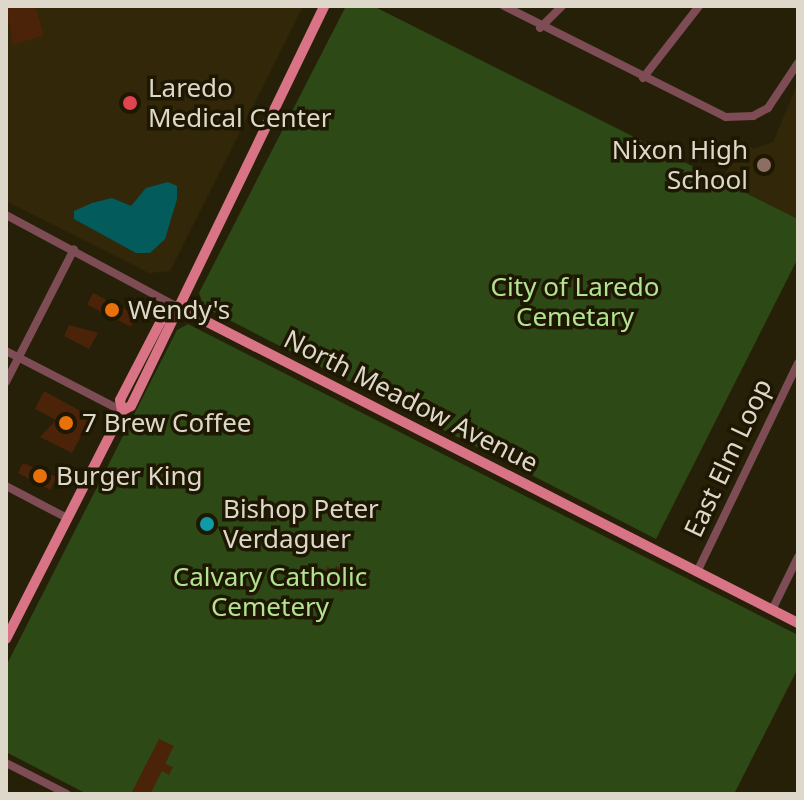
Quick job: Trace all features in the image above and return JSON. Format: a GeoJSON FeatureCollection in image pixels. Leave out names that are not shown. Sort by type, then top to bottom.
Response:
{"type":"FeatureCollection","features":[{"type":"Feature","properties":{"kind":"main road"},"geometry":{"type":"LineString","coordinates":[[6,639],[9,624],[122,411],[120,400],[155,332],[176,306],[324,6]]}},
{"type":"Feature","properties":{"kind":"main road","name":"North Meadow Avenue"},"geometry":{"type":"LineString","coordinates":[[176,306],[798,623]]}},
{"type":"Feature","properties":{"kind":"street"},"geometry":{"type":"LineString","coordinates":[[504,6],[540,28],[726,117],[753,116],[778,99],[798,63]]}},
{"type":"Feature","properties":{"kind":"street"},"geometry":{"type":"LineString","coordinates":[[540,28],[562,6]]}},
{"type":"Feature","properties":{"kind":"street"},"geometry":{"type":"LineString","coordinates":[[643,78],[699,6]]}},
{"type":"Feature","properties":{"kind":"street","name":"North Meadow Avenue"},"geometry":{"type":"LineString","coordinates":[[6,215],[176,306]]}},
{"type":"Feature","properties":{"kind":"street"},"geometry":{"type":"LineString","coordinates":[[6,382],[74,249]]}},
{"type":"Feature","properties":{"kind":"street"},"geometry":{"type":"LineString","coordinates":[[6,351],[122,411]]}},
{"type":"Feature","properties":{"kind":"street","name":"East Elm Loop"},"geometry":{"type":"LineString","coordinates":[[697,572],[798,363]]}},
{"type":"Feature","properties":{"kind":"street"},"geometry":{"type":"LineString","coordinates":[[6,486],[67,518]]}},
{"type":"Feature","properties":{"kind":"street"},"geometry":{"type":"LineString","coordinates":[[772,610],[798,557]]}},
{"type":"Feature","properties":{"kind":"street"},"geometry":{"type":"LineString","coordinates":[[6,763],[64,793]]}},
{"type":"Feature","properties":{"kind":"shaded area","name":"Laredo Medical Center"},"geometry":{"type":"Polygon","coordinates":[[[6,6],[303,6],[170,271],[149,273],[6,201],[6,6]]]}},
{"type":"Feature","properties":{"kind":"shaded area","name":"Nixon High School"},"geometry":{"type":"Polygon","coordinates":[[[798,83],[798,219],[722,180],[742,142],[754,149],[773,142],[798,83]]]}},
{"type":"Feature","properties":{"kind":"green space","name":"City of Laredo Cemetary"},"geometry":{"type":"Polygon","coordinates":[[[346,6],[373,6],[798,219],[798,258],[656,539],[204,307],[199,293],[346,6]]]}},
{"type":"Feature","properties":{"kind":"green space","name":"Calvary Catholic Cemetery"},"geometry":{"type":"Polygon","coordinates":[[[188,324],[798,635],[798,668],[734,794],[87,794],[6,752],[6,666],[177,330],[188,324]]]}},
{"type":"Feature","properties":{"kind":"water"},"geometry":{"type":"Polygon","coordinates":[[[168,182],[177,186],[177,199],[165,239],[150,253],[136,253],[74,219],[74,211],[112,198],[131,206],[146,188],[168,182]]]}},
{"type":"Feature","properties":{"kind":"building"},"geometry":{"type":"Polygon","coordinates":[[[6,6],[35,6],[44,35],[13,45],[6,6]]]}},
{"type":"Feature","properties":{"kind":"building","name":"Wendy's"},"geometry":{"type":"Polygon","coordinates":[[[93,293],[137,315],[131,327],[87,305],[93,293]]]}},
{"type":"Feature","properties":{"kind":"building"},"geometry":{"type":"Polygon","coordinates":[[[69,325],[98,333],[89,349],[64,336],[69,325]]]}},
{"type":"Feature","properties":{"kind":"building"},"geometry":{"type":"Polygon","coordinates":[[[44,391],[91,417],[72,453],[40,437],[56,420],[35,409],[44,391]]]}},
{"type":"Feature","properties":{"kind":"building"},"geometry":{"type":"Polygon","coordinates":[[[23,463],[57,477],[50,490],[18,473],[23,463]]]}},
{"type":"Feature","properties":{"kind":"building"},"geometry":{"type":"Polygon","coordinates":[[[336,566],[355,575],[342,592],[320,581],[327,567],[334,570],[336,566]]]}},
{"type":"Feature","properties":{"kind":"building"},"geometry":{"type":"Polygon","coordinates":[[[159,739],[174,746],[165,764],[173,767],[169,775],[162,771],[150,794],[131,794],[159,739]]]}},
{"type":"Feature","properties":{"kind":"place","name":"Laredo Medical Center"},"geometry":{"type":"Point","coordinates":[130,103]}},
{"type":"Feature","properties":{"kind":"place","name":"Nixon High School"},"geometry":{"type":"Point","coordinates":[764,165]}},
{"type":"Feature","properties":{"kind":"place","name":"Wendy's"},"geometry":{"type":"Point","coordinates":[112,310]}},
{"type":"Feature","properties":{"kind":"place","name":"7 Brew Coffee"},"geometry":{"type":"Point","coordinates":[66,423]}},
{"type":"Feature","properties":{"kind":"place","name":"Burger King"},"geometry":{"type":"Point","coordinates":[40,476]}},
{"type":"Feature","properties":{"kind":"place","name":"Bishop Peter Verdaguer"},"geometry":{"type":"Point","coordinates":[207,524]}}]}
